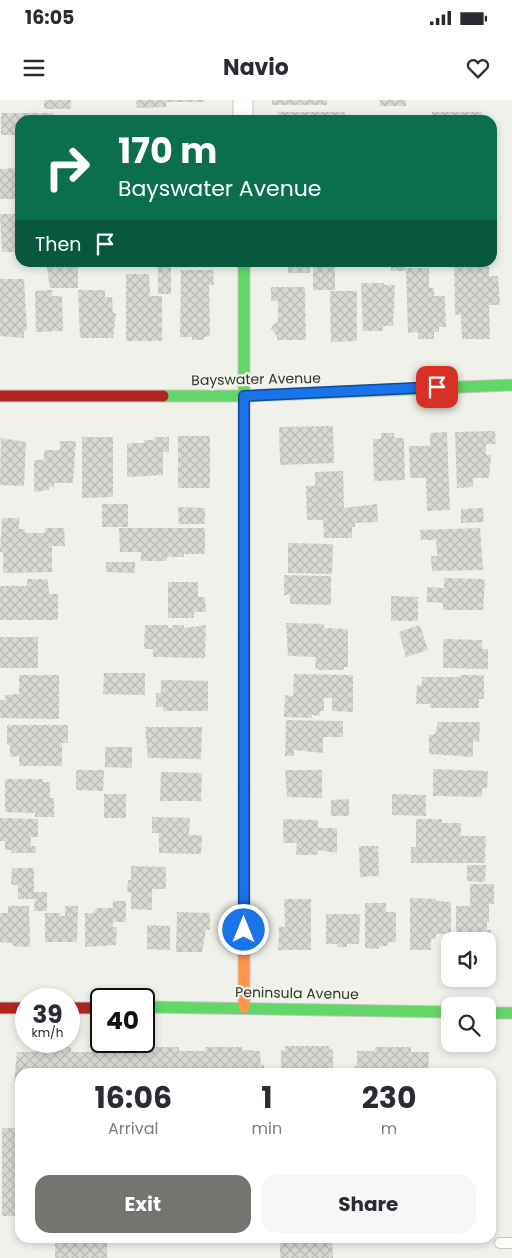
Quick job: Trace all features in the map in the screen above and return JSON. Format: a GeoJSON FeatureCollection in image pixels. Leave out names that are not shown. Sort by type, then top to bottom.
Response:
{"type":"FeatureCollection","features":[{"type":"Feature","properties":{"kind":"street"},"geometry":{"type":"LineString","coordinates":[[243,100],[243,115]]}},
{"type":"Feature","properties":{"kind":"street"},"geometry":{"type":"LineString","coordinates":[[244,267],[244,1007]]}},
{"type":"Feature","properties":{"kind":"street","name":"Bayswater Avenue"},"geometry":{"type":"LineString","coordinates":[[0,396],[244,396],[512,385]]}},
{"type":"Feature","properties":{"kind":"street","name":"Peninsula Avenue"},"geometry":{"type":"LineString","coordinates":[[155,1008],[244,1007],[441,1012]]}},
{"type":"Feature","properties":{"kind":"street"},"geometry":{"type":"LineString","coordinates":[[0,1008],[15,1008]]}},
{"type":"Feature","properties":{"kind":"street"},"geometry":{"type":"LineString","coordinates":[[496,1013],[512,1013]]}},
{"type":"Feature","properties":{"kind":"lane"},"geometry":{"type":"LineString","coordinates":[[500,1243],[512,1243]]}},
{"type":"Feature","properties":{"kind":"building"},"geometry":{"type":"Polygon","coordinates":[[[44,100],[71,100],[71,109],[44,109],[44,100]]]}},
{"type":"Feature","properties":{"kind":"building"},"geometry":{"type":"Polygon","coordinates":[[[136,100],[204,100],[204,102],[166,102],[166,107],[137,108],[136,100]]]}},
{"type":"Feature","properties":{"kind":"building"},"geometry":{"type":"Polygon","coordinates":[[[272,100],[327,100],[327,105],[272,105],[272,100]]]}},
{"type":"Feature","properties":{"kind":"building"},"geometry":{"type":"Polygon","coordinates":[[[380,100],[406,100],[406,106],[380,106],[380,100]]]}},
{"type":"Feature","properties":{"kind":"building"},"geometry":{"type":"Polygon","coordinates":[[[278,112],[345,112],[345,115],[278,115],[278,112]]]}},
{"type":"Feature","properties":{"kind":"building"},"geometry":{"type":"Polygon","coordinates":[[[432,112],[482,112],[482,115],[432,115],[432,112]]]}},
{"type":"Feature","properties":{"kind":"building"},"geometry":{"type":"Polygon","coordinates":[[[1,113],[53,113],[53,115],[15,115],[15,135],[1,135],[1,113]]]}},
{"type":"Feature","properties":{"kind":"building"},"geometry":{"type":"Polygon","coordinates":[[[15,168],[15,199],[0,199],[0,169],[15,168]]]}},
{"type":"Feature","properties":{"kind":"building"},"geometry":{"type":"Polygon","coordinates":[[[0,214],[15,214],[15,252],[2,252],[0,214]]]}},
{"type":"Feature","properties":{"kind":"building"},"geometry":{"type":"Polygon","coordinates":[[[47,267],[78,267],[78,288],[50,288],[47,267]]]}},
{"type":"Feature","properties":{"kind":"building"},"geometry":{"type":"Polygon","coordinates":[[[158,267],[171,267],[171,294],[158,294],[158,267]]]}},
{"type":"Feature","properties":{"kind":"building"},"geometry":{"type":"Polygon","coordinates":[[[288,267],[310,267],[310,273],[288,273],[288,267]]]}},
{"type":"Feature","properties":{"kind":"building"},"geometry":{"type":"Polygon","coordinates":[[[313,267],[335,267],[335,290],[313,290],[313,267]]]}},
{"type":"Feature","properties":{"kind":"building"},"geometry":{"type":"Polygon","coordinates":[[[391,267],[429,268],[429,288],[434,288],[434,296],[445,296],[446,327],[439,327],[439,332],[434,332],[434,339],[418,339],[418,332],[408,333],[406,271],[391,271],[391,267]]]}},
{"type":"Feature","properties":{"kind":"building"},"geometry":{"type":"Polygon","coordinates":[[[454,267],[489,267],[489,276],[498,276],[500,305],[489,305],[490,339],[462,339],[461,315],[455,315],[454,267]]]}},
{"type":"Feature","properties":{"kind":"building"},"geometry":{"type":"Polygon","coordinates":[[[181,270],[213,270],[214,285],[209,285],[210,336],[204,337],[204,340],[180,337],[181,270]]]}},
{"type":"Feature","properties":{"kind":"building"},"geometry":{"type":"Polygon","coordinates":[[[126,274],[149,274],[150,296],[162,296],[162,341],[126,341],[126,274]]]}},
{"type":"Feature","properties":{"kind":"building"},"geometry":{"type":"Polygon","coordinates":[[[0,279],[24,279],[27,330],[24,331],[24,338],[0,336],[0,279]]]}},
{"type":"Feature","properties":{"kind":"building"},"geometry":{"type":"Polygon","coordinates":[[[361,283],[395,285],[393,326],[383,326],[383,331],[363,331],[361,283]]]}},
{"type":"Feature","properties":{"kind":"building"},"geometry":{"type":"Polygon","coordinates":[[[271,287],[305,287],[306,340],[277,340],[277,336],[271,329],[278,322],[278,301],[271,301],[271,287]]]}},
{"type":"Feature","properties":{"kind":"building"},"geometry":{"type":"Polygon","coordinates":[[[52,290],[52,296],[62,296],[63,331],[36,332],[35,291],[52,290]]]}},
{"type":"Feature","properties":{"kind":"building"},"geometry":{"type":"Polygon","coordinates":[[[78,290],[105,290],[105,297],[112,297],[113,313],[116,313],[113,338],[80,338],[78,290]]]}},
{"type":"Feature","properties":{"kind":"building"},"geometry":{"type":"Polygon","coordinates":[[[330,291],[357,291],[357,341],[331,342],[330,291]]]}},
{"type":"Feature","properties":{"kind":"building"},"geometry":{"type":"Polygon","coordinates":[[[333,426],[334,463],[280,465],[279,427],[333,426]]]}},
{"type":"Feature","properties":{"kind":"building"},"geometry":{"type":"Polygon","coordinates":[[[495,431],[496,444],[486,444],[486,455],[491,455],[489,478],[473,478],[473,487],[457,488],[455,432],[495,431]]]}},
{"type":"Feature","properties":{"kind":"building"},"geometry":{"type":"Polygon","coordinates":[[[447,432],[450,510],[427,511],[426,478],[410,478],[409,446],[430,446],[430,433],[447,432]]]}},
{"type":"Feature","properties":{"kind":"building"},"geometry":{"type":"Polygon","coordinates":[[[381,433],[394,433],[394,438],[404,438],[405,480],[374,481],[373,439],[381,439],[381,433]]]}},
{"type":"Feature","properties":{"kind":"building"},"geometry":{"type":"Polygon","coordinates":[[[178,436],[210,436],[210,488],[178,488],[178,436]]]}},
{"type":"Feature","properties":{"kind":"building"},"geometry":{"type":"Polygon","coordinates":[[[82,437],[113,437],[113,497],[82,498],[82,437]]]}},
{"type":"Feature","properties":{"kind":"building"},"geometry":{"type":"Polygon","coordinates":[[[154,437],[169,437],[169,452],[163,452],[163,475],[127,477],[127,443],[144,443],[144,440],[154,440],[154,437]]]}},
{"type":"Feature","properties":{"kind":"building"},"geometry":{"type":"Polygon","coordinates":[[[1,438],[26,442],[24,486],[0,485],[1,438]]]}},
{"type":"Feature","properties":{"kind":"building"},"geometry":{"type":"Polygon","coordinates":[[[60,441],[76,441],[73,483],[54,483],[54,487],[49,486],[49,490],[34,492],[34,460],[44,460],[44,450],[60,450],[60,441]]]}},
{"type":"Feature","properties":{"kind":"building"},"geometry":{"type":"Polygon","coordinates":[[[343,471],[344,508],[377,504],[378,522],[355,523],[355,527],[352,527],[352,538],[324,538],[323,520],[307,520],[306,486],[315,486],[315,472],[343,471]]]}},
{"type":"Feature","properties":{"kind":"building"},"geometry":{"type":"Polygon","coordinates":[[[102,504],[128,504],[128,527],[102,527],[102,504]]]}},
{"type":"Feature","properties":{"kind":"building"},"geometry":{"type":"Polygon","coordinates":[[[178,507],[205,508],[205,524],[179,524],[178,507]]]}},
{"type":"Feature","properties":{"kind":"building"},"geometry":{"type":"Polygon","coordinates":[[[483,508],[484,522],[461,523],[461,509],[483,508]]]}},
{"type":"Feature","properties":{"kind":"building"},"geometry":{"type":"Polygon","coordinates":[[[2,518],[19,518],[19,529],[25,529],[25,533],[45,533],[45,528],[64,528],[65,546],[52,546],[52,572],[3,573],[3,552],[0,552],[2,518]]]}},
{"type":"Feature","properties":{"kind":"building"},"geometry":{"type":"Polygon","coordinates":[[[119,528],[205,528],[205,554],[184,554],[184,557],[167,557],[167,561],[141,561],[141,552],[120,552],[119,528]]]}},
{"type":"Feature","properties":{"kind":"building"},"geometry":{"type":"Polygon","coordinates":[[[480,528],[483,570],[432,571],[431,556],[437,556],[436,540],[421,540],[420,530],[480,528]]]}},
{"type":"Feature","properties":{"kind":"building"},"geometry":{"type":"Polygon","coordinates":[[[288,543],[333,544],[332,574],[288,573],[288,543]]]}},
{"type":"Feature","properties":{"kind":"building"},"geometry":{"type":"Polygon","coordinates":[[[106,562],[135,562],[135,573],[106,572],[106,562]]]}},
{"type":"Feature","properties":{"kind":"building"},"geometry":{"type":"Polygon","coordinates":[[[284,575],[331,576],[331,605],[290,604],[290,595],[284,595],[284,575]]]}},
{"type":"Feature","properties":{"kind":"building"},"geometry":{"type":"Polygon","coordinates":[[[444,578],[485,579],[483,610],[443,610],[443,603],[427,602],[427,587],[444,588],[444,578]]]}},
{"type":"Feature","properties":{"kind":"building"},"geometry":{"type":"Polygon","coordinates":[[[27,579],[48,579],[49,594],[58,594],[58,620],[0,620],[0,586],[27,586],[27,579]]]}},
{"type":"Feature","properties":{"kind":"building"},"geometry":{"type":"Polygon","coordinates":[[[168,582],[198,582],[198,597],[205,597],[206,612],[194,612],[194,618],[168,618],[168,582]]]}},
{"type":"Feature","properties":{"kind":"building"},"geometry":{"type":"Polygon","coordinates":[[[391,596],[418,597],[418,621],[391,621],[391,596]]]}},
{"type":"Feature","properties":{"kind":"building"},"geometry":{"type":"Polygon","coordinates":[[[286,623],[324,624],[324,628],[348,629],[348,667],[344,667],[344,670],[320,670],[315,668],[316,657],[288,656],[286,623]]]}},
{"type":"Feature","properties":{"kind":"building"},"geometry":{"type":"Polygon","coordinates":[[[145,625],[168,625],[168,628],[173,628],[173,625],[184,625],[184,628],[206,625],[205,658],[153,657],[153,649],[144,649],[145,625]]]}},
{"type":"Feature","properties":{"kind":"building"},"geometry":{"type":"Polygon","coordinates":[[[420,625],[428,650],[406,657],[399,632],[420,625]]]}},
{"type":"Feature","properties":{"kind":"building"},"geometry":{"type":"Polygon","coordinates":[[[0,637],[38,637],[38,668],[0,668],[0,637]]]}},
{"type":"Feature","properties":{"kind":"building"},"geometry":{"type":"Polygon","coordinates":[[[443,639],[482,640],[482,649],[488,649],[488,669],[443,668],[443,639]]]}},
{"type":"Feature","properties":{"kind":"building"},"geometry":{"type":"Polygon","coordinates":[[[104,673],[145,673],[145,695],[103,694],[104,673]]]}},
{"type":"Feature","properties":{"kind":"building"},"geometry":{"type":"Polygon","coordinates":[[[294,674],[353,675],[353,712],[332,711],[332,698],[324,698],[324,711],[320,711],[320,716],[312,715],[312,718],[284,717],[285,695],[293,696],[294,674]]]}},
{"type":"Feature","properties":{"kind":"building"},"geometry":{"type":"Polygon","coordinates":[[[19,675],[59,675],[59,719],[0,718],[0,700],[5,700],[5,695],[19,694],[19,675]]]}},
{"type":"Feature","properties":{"kind":"building"},"geometry":{"type":"Polygon","coordinates":[[[460,675],[484,675],[484,699],[479,699],[479,708],[430,708],[430,704],[416,704],[417,685],[422,685],[422,677],[460,677],[460,675]]]}},
{"type":"Feature","properties":{"kind":"building"},"geometry":{"type":"Polygon","coordinates":[[[161,680],[208,681],[208,711],[163,711],[163,707],[156,707],[156,693],[161,693],[161,680]]]}},
{"type":"Feature","properties":{"kind":"building"},"geometry":{"type":"Polygon","coordinates":[[[286,720],[343,721],[343,737],[323,737],[323,753],[294,750],[294,756],[285,756],[286,720]]]}},
{"type":"Feature","properties":{"kind":"building"},"geometry":{"type":"Polygon","coordinates":[[[438,722],[480,722],[479,742],[473,741],[473,757],[429,754],[429,735],[435,734],[438,722]]]}},
{"type":"Feature","properties":{"kind":"building"},"geometry":{"type":"Polygon","coordinates":[[[7,725],[68,725],[68,743],[62,743],[62,766],[19,766],[19,756],[10,757],[10,745],[7,745],[7,725]]]}},
{"type":"Feature","properties":{"kind":"building"},"geometry":{"type":"Polygon","coordinates":[[[145,727],[202,727],[201,759],[148,758],[145,727]]]}},
{"type":"Feature","properties":{"kind":"building"},"geometry":{"type":"Polygon","coordinates":[[[105,747],[132,747],[132,768],[105,767],[105,747]]]}},
{"type":"Feature","properties":{"kind":"building"},"geometry":{"type":"Polygon","coordinates":[[[433,769],[488,771],[487,788],[482,788],[482,797],[433,796],[433,769]]]}},
{"type":"Feature","properties":{"kind":"building"},"geometry":{"type":"Polygon","coordinates":[[[76,770],[104,770],[103,791],[76,790],[76,770]]]}},
{"type":"Feature","properties":{"kind":"building"},"geometry":{"type":"Polygon","coordinates":[[[285,770],[322,770],[322,798],[287,797],[285,770]]]}},
{"type":"Feature","properties":{"kind":"building"},"geometry":{"type":"Polygon","coordinates":[[[161,772],[202,773],[201,801],[160,801],[161,772]]]}},
{"type":"Feature","properties":{"kind":"building"},"geometry":{"type":"Polygon","coordinates":[[[5,779],[43,779],[43,782],[50,782],[50,798],[54,798],[54,817],[35,817],[35,813],[5,812],[5,779]]]}},
{"type":"Feature","properties":{"kind":"building"},"geometry":{"type":"Polygon","coordinates":[[[104,794],[126,794],[126,818],[104,818],[104,794]]]}},
{"type":"Feature","properties":{"kind":"building"},"geometry":{"type":"Polygon","coordinates":[[[392,794],[426,795],[426,816],[392,815],[392,794]]]}},
{"type":"Feature","properties":{"kind":"building"},"geometry":{"type":"Polygon","coordinates":[[[349,799],[349,816],[331,816],[331,800],[349,799]]]}},
{"type":"Feature","properties":{"kind":"building"},"geometry":{"type":"Polygon","coordinates":[[[152,817],[190,818],[189,835],[202,835],[201,854],[159,853],[159,833],[152,833],[152,817]]]}},
{"type":"Feature","properties":{"kind":"building"},"geometry":{"type":"Polygon","coordinates":[[[0,818],[38,819],[38,837],[31,837],[31,846],[36,846],[36,853],[11,853],[12,850],[5,850],[5,841],[0,841],[0,818]]]}},
{"type":"Feature","properties":{"kind":"building"},"geometry":{"type":"Polygon","coordinates":[[[283,819],[318,820],[318,828],[337,828],[337,853],[318,850],[317,855],[296,855],[297,843],[283,843],[283,819]]]}},
{"type":"Feature","properties":{"kind":"building"},"geometry":{"type":"Polygon","coordinates":[[[416,819],[442,819],[442,823],[461,823],[461,836],[486,836],[485,863],[411,863],[411,847],[416,847],[416,819]]]}},
{"type":"Feature","properties":{"kind":"building"},"geometry":{"type":"Polygon","coordinates":[[[359,846],[378,846],[379,876],[360,877],[359,846]]]}},
{"type":"Feature","properties":{"kind":"building"},"geometry":{"type":"Polygon","coordinates":[[[467,865],[486,865],[485,882],[467,881],[467,865]]]}},
{"type":"Feature","properties":{"kind":"building"},"geometry":{"type":"Polygon","coordinates":[[[131,866],[166,867],[166,889],[152,889],[152,910],[131,909],[131,893],[127,892],[128,880],[131,880],[131,866]]]}},
{"type":"Feature","properties":{"kind":"building"},"geometry":{"type":"Polygon","coordinates":[[[12,868],[34,868],[34,892],[47,892],[47,911],[34,911],[35,899],[18,899],[18,885],[11,885],[12,868]]]}},
{"type":"Feature","properties":{"kind":"building"},"geometry":{"type":"Polygon","coordinates":[[[470,884],[494,884],[494,904],[489,904],[489,922],[487,922],[487,930],[491,930],[491,932],[456,932],[456,906],[470,906],[470,884]]]}},
{"type":"Feature","properties":{"kind":"building"},"geometry":{"type":"Polygon","coordinates":[[[410,898],[436,899],[436,901],[451,902],[451,932],[436,934],[436,939],[431,939],[431,950],[410,950],[410,898]]]}},
{"type":"Feature","properties":{"kind":"building"},"geometry":{"type":"Polygon","coordinates":[[[284,899],[311,899],[311,950],[278,950],[279,926],[285,927],[284,899]]]}},
{"type":"Feature","properties":{"kind":"building"},"geometry":{"type":"Polygon","coordinates":[[[113,901],[126,901],[126,922],[113,922],[113,927],[117,927],[116,945],[85,947],[85,913],[93,913],[96,908],[113,908],[113,901]]]}},
{"type":"Feature","properties":{"kind":"building"},"geometry":{"type":"Polygon","coordinates":[[[365,903],[386,903],[386,912],[396,912],[396,942],[388,942],[388,946],[379,946],[379,949],[365,948],[365,903]]]}},
{"type":"Feature","properties":{"kind":"building"},"geometry":{"type":"Polygon","coordinates":[[[8,906],[29,906],[30,947],[13,946],[13,943],[0,942],[0,913],[8,913],[8,906]]]}},
{"type":"Feature","properties":{"kind":"building"},"geometry":{"type":"Polygon","coordinates":[[[65,906],[78,906],[77,942],[45,942],[45,913],[60,913],[60,916],[65,916],[65,906]]]}},
{"type":"Feature","properties":{"kind":"building"},"geometry":{"type":"Polygon","coordinates":[[[177,912],[210,913],[210,930],[206,930],[202,952],[176,952],[177,912]]]}},
{"type":"Feature","properties":{"kind":"building"},"geometry":{"type":"Polygon","coordinates":[[[326,914],[360,914],[359,944],[347,944],[347,947],[337,947],[337,944],[326,944],[326,914]]]}},
{"type":"Feature","properties":{"kind":"building"},"geometry":{"type":"Polygon","coordinates":[[[147,925],[170,926],[170,950],[147,949],[147,925]]]}},
{"type":"Feature","properties":{"kind":"building"},"geometry":{"type":"Polygon","coordinates":[[[285,1046],[329,1046],[329,1050],[333,1049],[333,1068],[281,1068],[281,1050],[285,1051],[285,1046]]]}},
{"type":"Feature","properties":{"kind":"building"},"geometry":{"type":"Polygon","coordinates":[[[155,1047],[179,1047],[179,1051],[206,1051],[205,1047],[242,1047],[242,1050],[260,1051],[261,1065],[264,1065],[264,1068],[15,1068],[17,1053],[155,1053],[155,1047]]]}},
{"type":"Feature","properties":{"kind":"building"},"geometry":{"type":"Polygon","coordinates":[[[375,1047],[411,1047],[411,1052],[429,1052],[428,1068],[354,1068],[354,1066],[357,1066],[357,1051],[375,1051],[375,1047]]]}},
{"type":"Feature","properties":{"kind":"building"},"geometry":{"type":"Polygon","coordinates":[[[2,1128],[15,1128],[15,1216],[2,1216],[2,1128]]]}},
{"type":"Feature","properties":{"kind":"building"},"geometry":{"type":"Polygon","coordinates":[[[55,1243],[107,1243],[107,1258],[55,1258],[55,1243]]]}},
{"type":"Feature","properties":{"kind":"building"},"geometry":{"type":"Polygon","coordinates":[[[280,1243],[332,1243],[333,1258],[280,1258],[280,1243]]]}},
{"type":"Feature","properties":{"kind":"traffic: fast"},"geometry":{"type":"LineString","coordinates":[[244,267],[244,634]]}},
{"type":"Feature","properties":{"kind":"traffic: fast"},"geometry":{"type":"LineString","coordinates":[[163,396],[245,396],[512,385]]}},
{"type":"Feature","properties":{"kind":"traffic: fast"},"geometry":{"type":"LineString","coordinates":[[155,1007],[441,1012]]}},
{"type":"Feature","properties":{"kind":"traffic: fast"},"geometry":{"type":"LineString","coordinates":[[496,1013],[512,1013]]}},
{"type":"Feature","properties":{"kind":"traffic: slow"},"geometry":{"type":"LineString","coordinates":[[244,785],[244,1007]]}},
{"type":"Feature","properties":{"kind":"traffic: jam"},"geometry":{"type":"LineString","coordinates":[[0,396],[163,396]]}},
{"type":"Feature","properties":{"kind":"traffic: jam"},"geometry":{"type":"LineString","coordinates":[[244,634],[244,785]]}},
{"type":"Feature","properties":{"kind":"traffic: jam"},"geometry":{"type":"LineString","coordinates":[[0,1008],[15,1008]]}},
{"type":"Feature","properties":{"kind":"traffic: jam"},"geometry":{"type":"LineString","coordinates":[[80,1008],[90,1008]]}},
{"type":"Feature","properties":{"kind":"route"},"geometry":{"type":"LineString","coordinates":[[244,930],[244,396],[437,387]]}}]}
